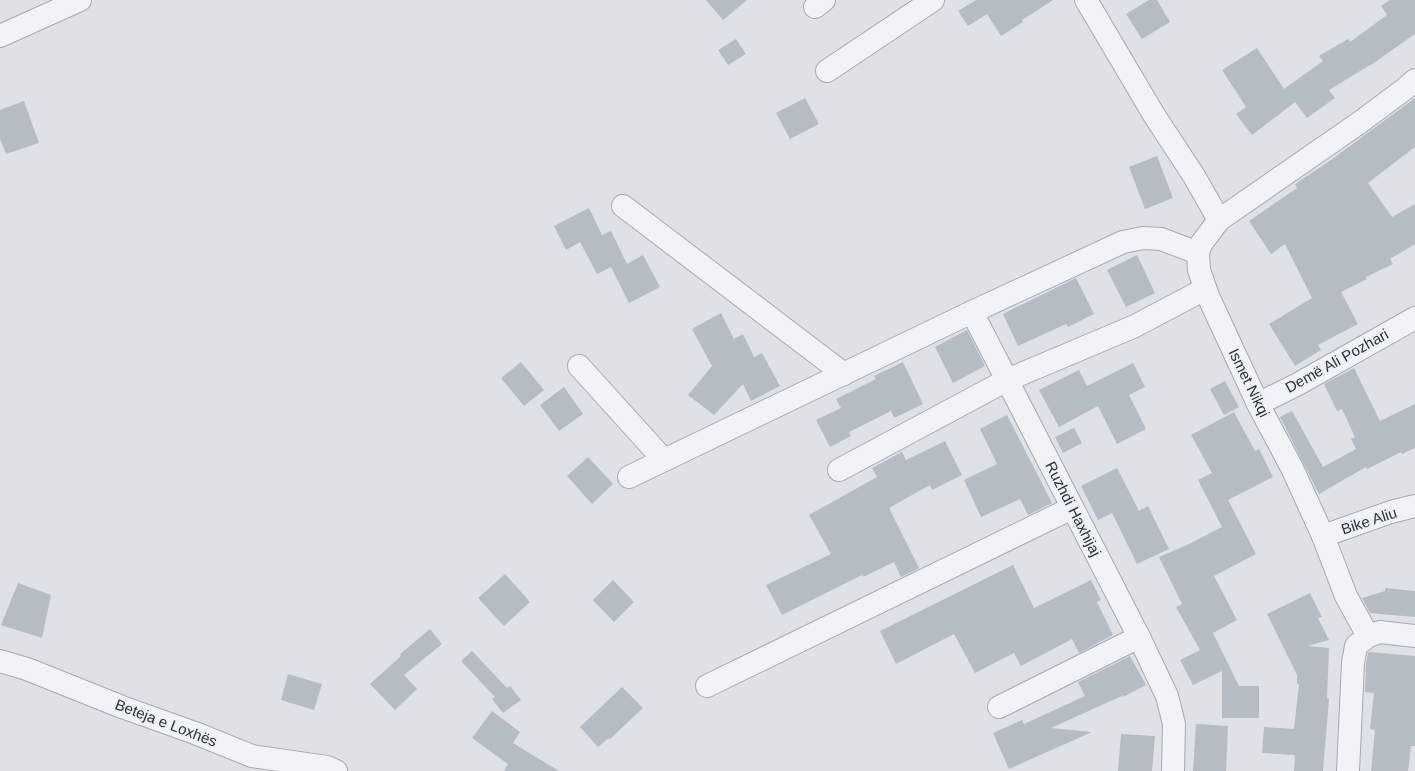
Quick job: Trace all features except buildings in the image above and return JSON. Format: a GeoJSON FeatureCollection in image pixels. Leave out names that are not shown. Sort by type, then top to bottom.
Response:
{"type":"FeatureCollection","features":[{"type":"Feature","properties":{"kind":"street"},"geometry":{"type":"LineString","coordinates":[[0,36],[80,0]]}},
{"type":"Feature","properties":{"kind":"street"},"geometry":{"type":"LineString","coordinates":[[827,71],[933,0]]}},
{"type":"Feature","properties":{"kind":"street"},"geometry":{"type":"LineString","coordinates":[[1086,0],[1219,220]]}},
{"type":"Feature","properties":{"kind":"street"},"geometry":{"type":"LineString","coordinates":[[629,477],[972,312],[1123,242],[1143,238],[1161,239],[1198,253],[1201,244],[1219,220],[1359,123],[1415,80]]}},
{"type":"Feature","properties":{"kind":"street"},"geometry":{"type":"LineString","coordinates":[[623,206],[844,374]]}},
{"type":"Feature","properties":{"kind":"street","name":"Ismet Nikqi"},"geometry":{"type":"LineString","coordinates":[[1198,253],[1199,270],[1205,289],[1258,404],[1292,468],[1323,536],[1346,596],[1368,636]]}},
{"type":"Feature","properties":{"kind":"street"},"geometry":{"type":"LineString","coordinates":[[839,470],[1007,380],[1135,326],[1205,289]]}},
{"type":"Feature","properties":{"kind":"street","name":"Ruzhdi Haxhijaj"},"geometry":{"type":"LineString","coordinates":[[972,312],[1168,696],[1174,724],[1173,771]]}},
{"type":"Feature","properties":{"kind":"street","name":"Demë Ali Pozhari"},"geometry":{"type":"LineString","coordinates":[[1258,404],[1298,384],[1415,318]]}},
{"type":"Feature","properties":{"kind":"street"},"geometry":{"type":"LineString","coordinates":[[579,366],[664,460]]}},
{"type":"Feature","properties":{"kind":"street","name":"Bike Aliu"},"geometry":{"type":"LineString","coordinates":[[1323,536],[1391,512],[1415,506]]}},
{"type":"Feature","properties":{"kind":"street"},"geometry":{"type":"LineString","coordinates":[[707,686],[1072,508]]}},
{"type":"Feature","properties":{"kind":"street"},"geometry":{"type":"LineString","coordinates":[[1348,771],[1352,663],[1356,646],[1368,636],[1380,632],[1415,636]]}},
{"type":"Feature","properties":{"kind":"street"},"geometry":{"type":"LineString","coordinates":[[999,708],[1138,637]]}},
{"type":"Feature","properties":{"kind":"street","name":"Beteja e Loxhës"},"geometry":{"type":"LineString","coordinates":[[0,661],[28,669],[195,732],[252,756],[327,767],[336,771]]}}]}
